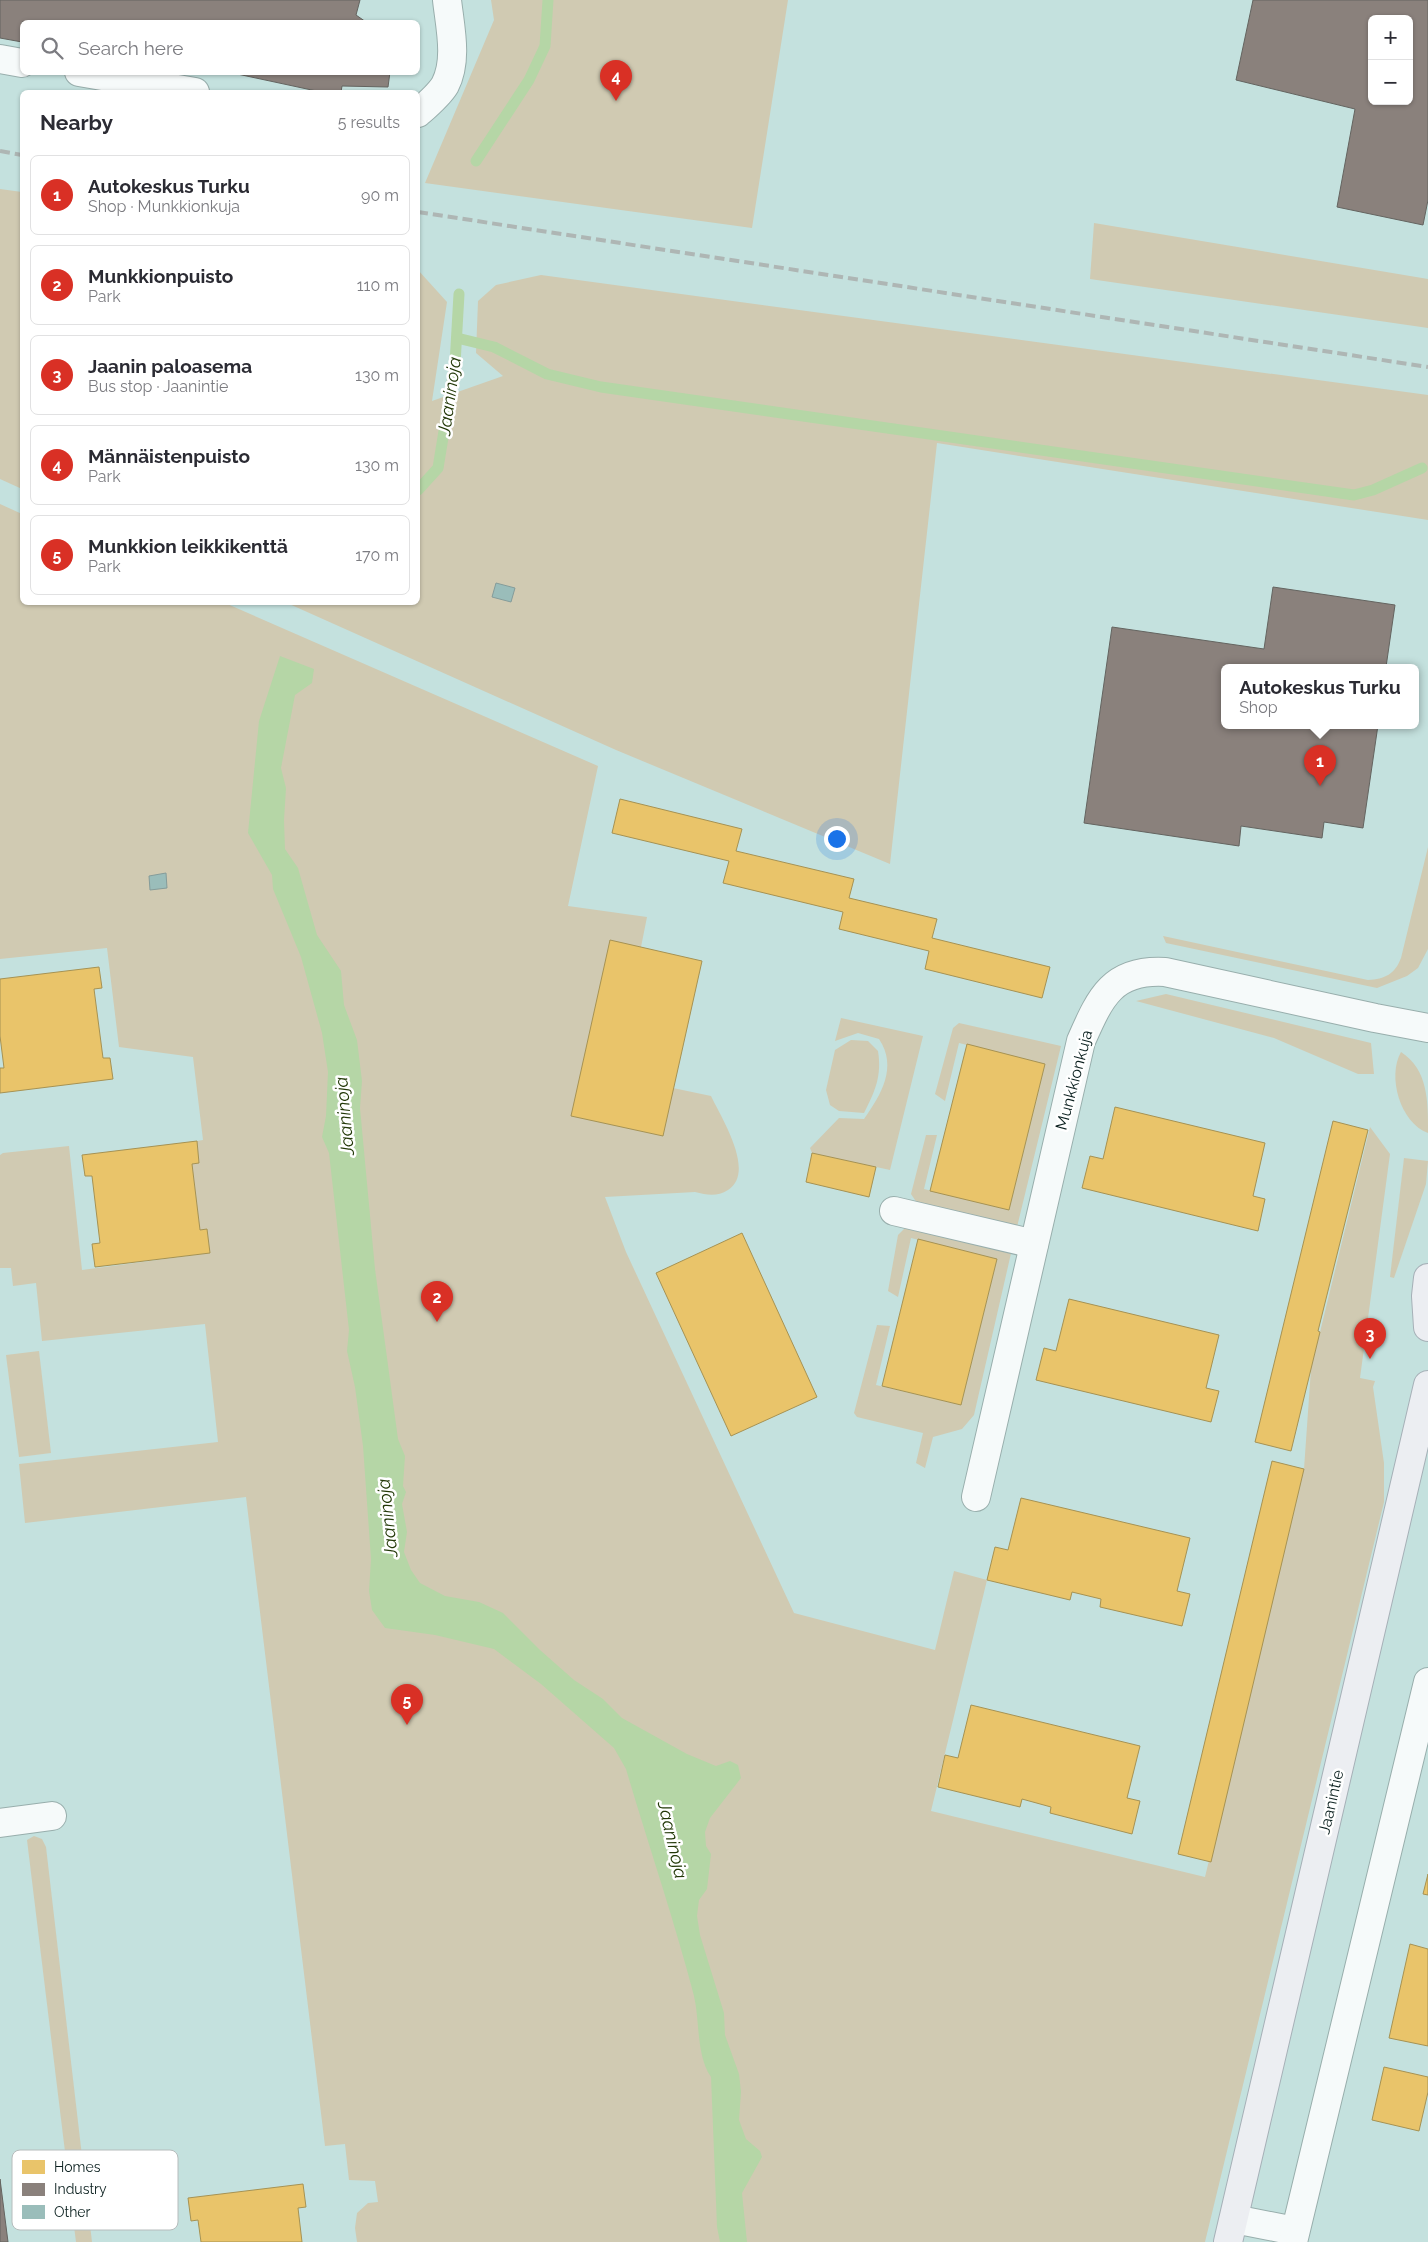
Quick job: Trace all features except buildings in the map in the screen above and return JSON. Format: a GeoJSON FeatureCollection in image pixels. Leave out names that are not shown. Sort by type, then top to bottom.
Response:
{"type":"FeatureCollection","features":[{"type":"Feature","properties":{"kind":"main road"},"geometry":{"type":"LineString","coordinates":[[1428,1278],[1426,1296],[1428,1327]]}},
{"type":"Feature","properties":{"kind":"main road","name":"Jaanintie"},"geometry":{"type":"LineString","coordinates":[[1231,2231],[1428,1385]]}},
{"type":"Feature","properties":{"kind":"street"},"geometry":{"type":"LineString","coordinates":[[420,111],[444,86],[451,66],[451,40],[447,0]]}},
{"type":"Feature","properties":{"kind":"street"},"geometry":{"type":"LineString","coordinates":[[0,59],[20,63]]}},
{"type":"Feature","properties":{"kind":"street"},"geometry":{"type":"LineString","coordinates":[[96,75],[183,90]]}},
{"type":"Feature","properties":{"kind":"street","name":"Munkkionkuja"},"geometry":{"type":"LineString","coordinates":[[976,1497],[1081,1041],[1091,1019],[1112,985],[1128,976],[1146,971],[1165,972],[1428,1028]]}},
{"type":"Feature","properties":{"kind":"street"},"geometry":{"type":"LineString","coordinates":[[894,1211],[1034,1244]]}},
{"type":"Feature","properties":{"kind":"street","name":"Jaanintie"},"geometry":{"type":"LineString","coordinates":[[1231,2231],[1294,2237],[1428,1682]]}},
{"type":"Feature","properties":{"kind":"street"},"geometry":{"type":"LineString","coordinates":[[0,1822],[52,1816]]}},
{"type":"Feature","properties":{"kind":"shaded area"},"geometry":{"type":"Polygon","coordinates":[[[491,0],[788,0],[752,228],[425,183],[494,20],[491,0]]]}},
{"type":"Feature","properties":{"kind":"shaded area"},"geometry":{"type":"Polygon","coordinates":[[[0,189],[20,192],[20,488],[0,479],[0,189]]]}},
{"type":"Feature","properties":{"kind":"shaded area"},"geometry":{"type":"Polygon","coordinates":[[[1094,223],[1428,279],[1428,328],[1090,279],[1094,223]]]}},
{"type":"Feature","properties":{"kind":"shaded area"},"geometry":{"type":"Polygon","coordinates":[[[420,272],[447,302],[432,401],[503,376],[476,353],[478,301],[496,285],[541,275],[1428,395],[1428,520],[937,443],[890,864],[616,750],[291,605],[420,605],[420,272]]]}},
{"type":"Feature","properties":{"kind":"shaded area"},"geometry":{"type":"Polygon","coordinates":[[[0,504],[20,513],[20,605],[230,605],[598,766],[568,906],[647,917],[641,947],[571,1116],[663,1136],[673,1088],[711,1096],[729,1131],[738,1158],[739,1171],[736,1182],[728,1190],[712,1195],[695,1192],[605,1197],[626,1252],[794,1613],[935,1650],[954,1571],[987,1580],[931,1811],[1205,1877],[1304,1469],[1311,1369],[1370,1127],[1390,1154],[1360,1378],[1375,1381],[1373,1387],[1384,1463],[1384,1502],[1205,2242],[357,2242],[355,2228],[357,2213],[368,2203],[378,2202],[375,2181],[349,2180],[345,2144],[325,2146],[246,1497],[25,1523],[19,1464],[218,1442],[205,1324],[42,1341],[36,1283],[13,1286],[11,1268],[0,1268],[0,1155],[3,1153],[69,1146],[82,1270],[210,1253],[207,1229],[200,1230],[192,1164],[199,1162],[197,1141],[203,1140],[193,1057],[119,1047],[107,948],[0,959],[0,504]]]}},
{"type":"Feature","properties":{"kind":"shaded area"},"geometry":{"type":"Polygon","coordinates":[[[1428,847],[1428,949],[1418,968],[1407,976],[1377,988],[1166,943],[1163,936],[1368,980],[1384,977],[1396,968],[1401,958],[1428,847]]]}},
{"type":"Feature","properties":{"kind":"shaded area"},"geometry":{"type":"Polygon","coordinates":[[[1166,994],[1371,1043],[1374,1074],[1358,1074],[1274,1038],[1136,1001],[1166,994]]]}},
{"type":"Feature","properties":{"kind":"shaded area"},"geometry":{"type":"Polygon","coordinates":[[[841,1018],[923,1036],[890,1170],[812,1153],[810,1148],[839,1118],[864,1119],[881,1091],[885,1080],[887,1060],[885,1049],[879,1039],[858,1033],[835,1041],[841,1018]]]}},
{"type":"Feature","properties":{"kind":"shaded area"},"geometry":{"type":"Polygon","coordinates":[[[959,1023],[1061,1046],[1017,1227],[917,1203],[911,1194],[926,1135],[937,1135],[924,1189],[1009,1210],[1045,1064],[959,1043],[945,1101],[935,1094],[953,1028],[959,1023]]]}},
{"type":"Feature","properties":{"kind":"shaded area"},"geometry":{"type":"Polygon","coordinates":[[[851,1040],[868,1041],[878,1051],[879,1068],[877,1083],[864,1113],[839,1111],[830,1105],[826,1090],[835,1050],[851,1040]]]}},
{"type":"Feature","properties":{"kind":"shaded area"},"geometry":{"type":"Polygon","coordinates":[[[1401,1052],[1417,1068],[1425,1087],[1428,1109],[1428,1133],[1418,1128],[1410,1120],[1399,1098],[1395,1073],[1401,1052]]]}},
{"type":"Feature","properties":{"kind":"shaded area"},"geometry":{"type":"Polygon","coordinates":[[[1404,1158],[1428,1161],[1426,1184],[1394,1278],[1390,1277],[1404,1158]]]}},
{"type":"Feature","properties":{"kind":"shaded area"},"geometry":{"type":"Polygon","coordinates":[[[906,1227],[1012,1249],[974,1415],[962,1429],[933,1437],[925,1468],[916,1463],[923,1433],[857,1417],[854,1413],[877,1325],[890,1326],[876,1385],[961,1405],[997,1259],[911,1238],[898,1297],[888,1291],[898,1235],[906,1227]]]}},
{"type":"Feature","properties":{"kind":"shaded area"},"geometry":{"type":"Polygon","coordinates":[[[39,1351],[51,1453],[19,1457],[6,1355],[39,1351]]]}},
{"type":"Feature","properties":{"kind":"shaded area"},"geometry":{"type":"Polygon","coordinates":[[[34,1836],[42,1839],[46,1847],[81,2150],[65,2150],[27,1840],[34,1836]]]}},
{"type":"Feature","properties":{"kind":"shaded area"},"geometry":{"type":"Polygon","coordinates":[[[75,2230],[91,2230],[92,2242],[76,2242],[75,2230]]]}},
{"type":"Feature","properties":{"kind":"water"},"geometry":{"type":"Polygon","coordinates":[[[280,656],[314,669],[312,683],[295,695],[281,768],[286,788],[285,849],[298,868],[317,935],[341,971],[344,1005],[357,1040],[362,1081],[360,1108],[375,1269],[398,1439],[405,1456],[403,1486],[406,1492],[402,1504],[407,1532],[404,1552],[411,1570],[420,1583],[445,1596],[479,1602],[503,1613],[540,1650],[574,1680],[603,1699],[622,1718],[687,1754],[716,1766],[730,1761],[738,1765],[741,1778],[710,1818],[705,1832],[706,1846],[711,1854],[707,1889],[699,1900],[697,1916],[700,1935],[724,2013],[725,2035],[739,2074],[741,2092],[739,2120],[746,2139],[760,2151],[762,2157],[742,2193],[747,2242],[720,2242],[717,2227],[711,2077],[703,2059],[694,1996],[626,1769],[614,1748],[541,1684],[494,1649],[435,1635],[385,1628],[372,1610],[369,1591],[371,1559],[363,1446],[355,1387],[347,1351],[349,1330],[329,1153],[322,1137],[326,1116],[328,1072],[322,1033],[301,957],[273,889],[272,875],[248,833],[259,721],[280,656]]]}},
{"type":"Feature","properties":{"kind":"waterway","name":"Jaaninoja"},"geometry":{"type":"LineString","coordinates":[[476,161],[529,80],[545,46],[548,0]]}},
{"type":"Feature","properties":{"kind":"waterway","name":"Jaaninoja"},"geometry":{"type":"LineString","coordinates":[[420,488],[438,468],[455,364],[459,294]]}},
{"type":"Feature","properties":{"kind":"waterway"},"geometry":{"type":"LineString","coordinates":[[457,338],[494,347],[547,374],[601,387],[1354,495],[1373,490],[1422,468]]}},
{"type":"Feature","properties":{"kind":"railway"},"geometry":{"type":"LineString","coordinates":[[0,151],[20,155]]}},
{"type":"Feature","properties":{"kind":"railway"},"geometry":{"type":"LineString","coordinates":[[420,212],[1428,367]]}},
{"type":"Feature","properties":{"kind":"place","name":"Männäistenpuisto"},"geometry":{"type":"Point","coordinates":[616,101]}},
{"type":"Feature","properties":{"kind":"place","name":"Autokeskus Turku"},"geometry":{"type":"Point","coordinates":[1320,786]}},
{"type":"Feature","properties":{"kind":"place","name":"Munkkionpuisto"},"geometry":{"type":"Point","coordinates":[437,1322]}},
{"type":"Feature","properties":{"kind":"place","name":"Jaanin paloasema"},"geometry":{"type":"Point","coordinates":[1370,1359]}},
{"type":"Feature","properties":{"kind":"place","name":"Munkkion leikkikenttä"},"geometry":{"type":"Point","coordinates":[407,1725]}}]}
